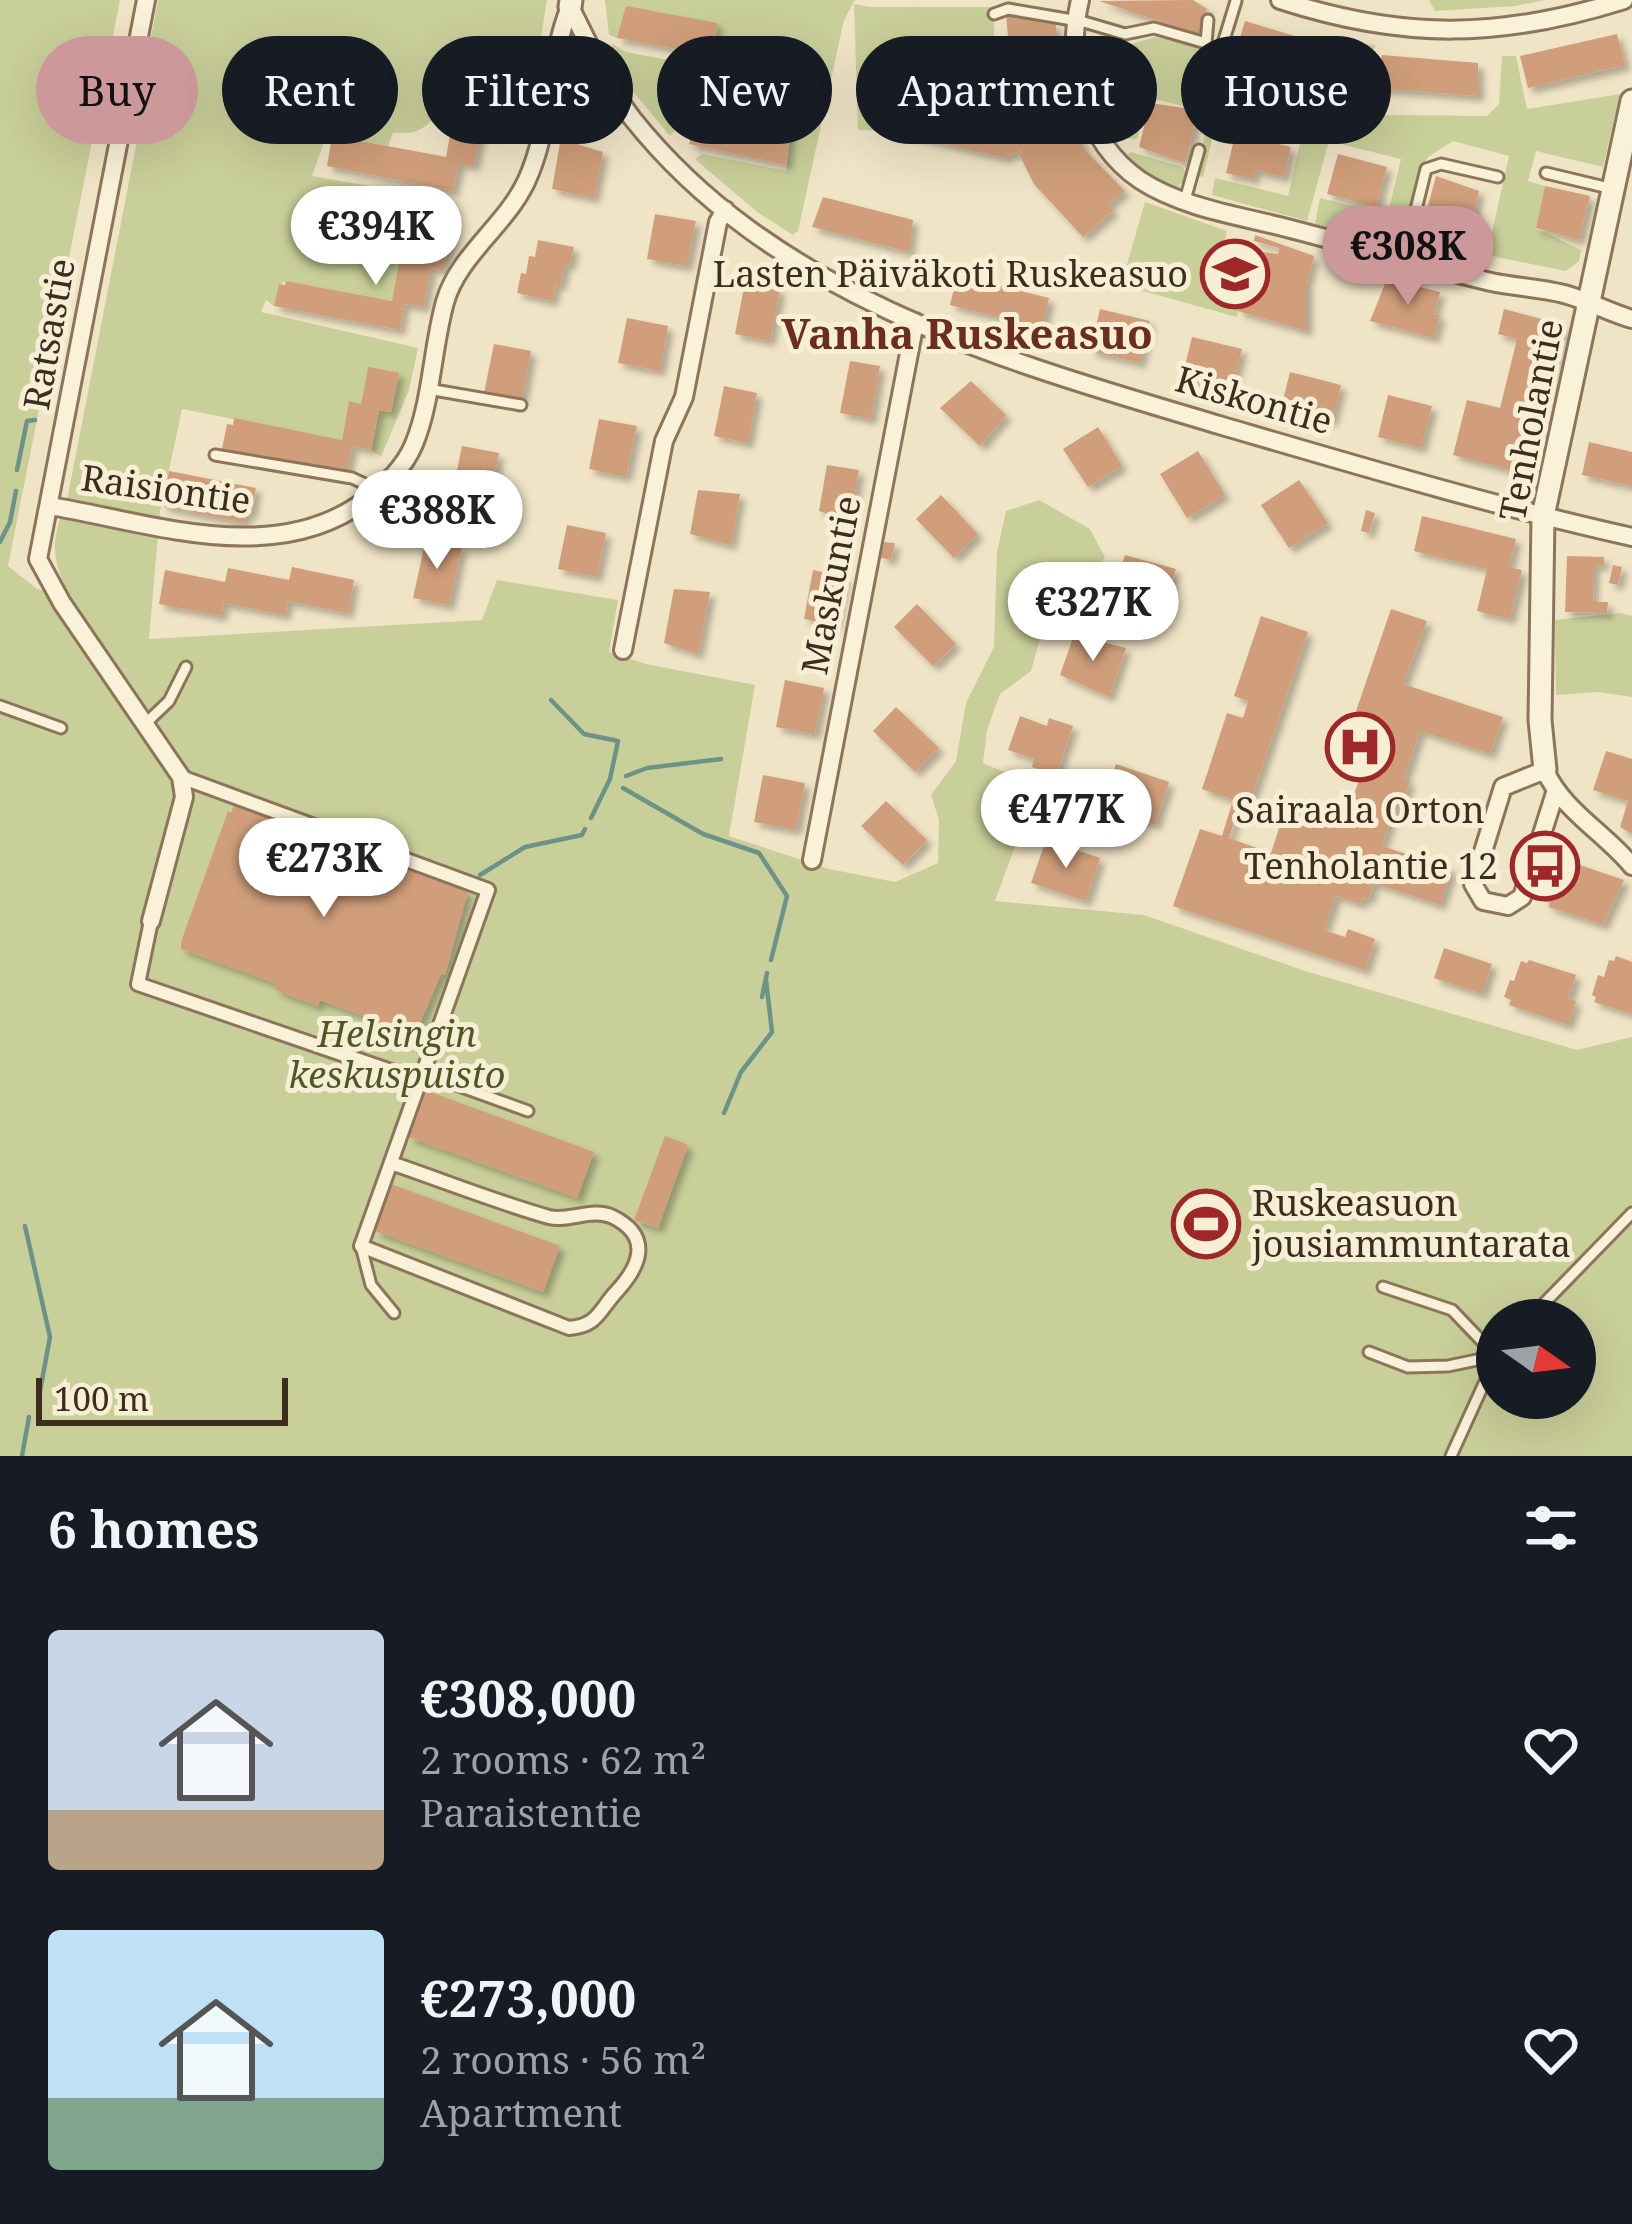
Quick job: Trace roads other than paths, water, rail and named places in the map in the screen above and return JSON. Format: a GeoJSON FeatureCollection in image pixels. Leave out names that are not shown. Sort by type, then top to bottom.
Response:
{"type":"FeatureCollection","features":[{"type":"Feature","properties":{"kind":"street","name":"Ratsastie"},"geometry":{"type":"LineString","coordinates":[[146,0],[38,560],[181,777]]}},
{"type":"Feature","properties":{"kind":"street"},"geometry":{"type":"LineString","coordinates":[[1081,0],[1076,20],[1077,71],[1091,122],[1138,179],[1185,200],[1588,303],[1632,319]]}},
{"type":"Feature","properties":{"kind":"street"},"geometry":{"type":"LineString","coordinates":[[1280,0],[1359,23],[1442,32],[1545,20],[1624,0]]}},
{"type":"Feature","properties":{"kind":"street","name":"Raisiontie"},"geometry":{"type":"LineString","coordinates":[[50,506],[250,537],[325,524],[394,476],[412,449],[455,278],[516,202],[528,178],[557,40],[571,3]]}},
{"type":"Feature","properties":{"kind":"street","name":"Kiskontie"},"geometry":{"type":"LineString","coordinates":[[571,3],[630,115],[664,154],[725,210],[811,273],[915,322],[1066,379],[1543,516],[1632,537]]}},
{"type":"Feature","properties":{"kind":"street","name":"Tenholantie"},"geometry":{"type":"LineString","coordinates":[[1551,780],[1540,674],[1543,516],[1632,104]]}},
{"type":"Feature","properties":{"kind":"street"},"geometry":{"type":"LineString","coordinates":[[622,650],[664,441],[684,397],[718,222],[725,210]]}},
{"type":"Feature","properties":{"kind":"street","name":"Maskuntie"},"geometry":{"type":"LineString","coordinates":[[812,860],[915,322]]}},
{"type":"Feature","properties":{"kind":"street"},"geometry":{"type":"LineString","coordinates":[[391,1162],[556,1219],[590,1214],[613,1217],[638,1242],[634,1274],[601,1316],[586,1327],[569,1328],[361,1246],[391,1162],[422,1077],[488,890],[181,777],[184,797],[154,900],[138,984],[422,1077]]}},
{"type":"Feature","properties":{"kind":"street"},"geometry":{"type":"LineString","coordinates":[[1551,780],[1522,897],[1508,906],[1483,901],[1473,884],[1503,787],[1551,780]]}},
{"type":"Feature","properties":{"kind":"street"},"geometry":{"type":"LineString","coordinates":[[1551,780],[1632,866]]}},
{"type":"Feature","properties":{"kind":"lane"},"geometry":{"type":"LineString","coordinates":[[1225,36],[1236,1]]}},
{"type":"Feature","properties":{"kind":"lane"},"geometry":{"type":"LineString","coordinates":[[994,14],[1008,9],[1125,34],[1154,28],[1206,43],[1208,20]]}},
{"type":"Feature","properties":{"kind":"lane"},"geometry":{"type":"LineString","coordinates":[[1185,200],[1199,150]]}},
{"type":"Feature","properties":{"kind":"lane"},"geometry":{"type":"LineString","coordinates":[[1404,258],[1426,169],[1441,164],[1498,177]]}},
{"type":"Feature","properties":{"kind":"lane"},"geometry":{"type":"LineString","coordinates":[[1546,172],[1613,189]]}},
{"type":"Feature","properties":{"kind":"lane"},"geometry":{"type":"LineString","coordinates":[[428,389],[521,405]]}},
{"type":"Feature","properties":{"kind":"lane"},"geometry":{"type":"LineString","coordinates":[[215,455],[352,478],[363,483],[368,498]]}},
{"type":"Feature","properties":{"kind":"lane"},"geometry":{"type":"LineString","coordinates":[[146,723],[169,701],[186,667]]}},
{"type":"Feature","properties":{"kind":"lane"},"geometry":{"type":"LineString","coordinates":[[0,706],[62,728]]}},
{"type":"Feature","properties":{"kind":"lane"},"geometry":{"type":"LineString","coordinates":[[422,1077],[528,1111]]}},
{"type":"Feature","properties":{"kind":"lane"},"geometry":{"type":"LineString","coordinates":[[1548,1299],[1632,1213]]}},
{"type":"Feature","properties":{"kind":"lane"},"geometry":{"type":"LineString","coordinates":[[361,1246],[371,1285],[394,1313]]}},
{"type":"Feature","properties":{"kind":"lane"},"geometry":{"type":"LineString","coordinates":[[1383,1288],[1452,1310],[1476,1335]]}},
{"type":"Feature","properties":{"kind":"lane"},"geometry":{"type":"LineString","coordinates":[[1369,1352],[1408,1367],[1476,1360]]}},
{"type":"Feature","properties":{"kind":"lane"},"geometry":{"type":"LineString","coordinates":[[1451,1456],[1476,1402]]}},
{"type":"Feature","properties":{"kind":"waterway"},"geometry":{"type":"LineString","coordinates":[[17,470],[27,421],[35,420]]}},
{"type":"Feature","properties":{"kind":"waterway"},"geometry":{"type":"LineString","coordinates":[[0,542],[16,491]]}},
{"type":"Feature","properties":{"kind":"waterway"},"geometry":{"type":"LineString","coordinates":[[551,700],[584,734],[618,741],[610,779],[591,818]]}},
{"type":"Feature","properties":{"kind":"waterway"},"geometry":{"type":"LineString","coordinates":[[626,776],[647,768],[721,759]]}},
{"type":"Feature","properties":{"kind":"waterway"},"geometry":{"type":"LineString","coordinates":[[623,788],[703,834],[759,853],[787,896],[771,960]]}},
{"type":"Feature","properties":{"kind":"waterway"},"geometry":{"type":"LineString","coordinates":[[480,875],[525,847],[582,835],[585,829]]}},
{"type":"Feature","properties":{"kind":"waterway"},"geometry":{"type":"LineString","coordinates":[[762,997],[767,973]]}},
{"type":"Feature","properties":{"kind":"waterway"},"geometry":{"type":"LineString","coordinates":[[724,1113],[741,1072],[772,1032],[766,980]]}},
{"type":"Feature","properties":{"kind":"waterway"},"geometry":{"type":"LineString","coordinates":[[25,1226],[50,1337],[40,1391]]}},
{"type":"Feature","properties":{"kind":"waterway"},"geometry":{"type":"LineString","coordinates":[[22,1456],[29,1417]]}},
{"type":"Feature","properties":{"kind":"place","name":"Lasten Päiväkoti Ruskeasuo"},"geometry":{"type":"Point","coordinates":[1235,274]}},
{"type":"Feature","properties":{"kind":"place","name":"Sairaala Orton"},"geometry":{"type":"Point","coordinates":[1360,747]}},
{"type":"Feature","properties":{"kind":"place","name":"Tenholantie 12"},"geometry":{"type":"Point","coordinates":[1545,866]}},
{"type":"Feature","properties":{"kind":"place","name":"Ruskeasuon jousiammuntarata"},"geometry":{"type":"Point","coordinates":[1206,1224]}},
{"type":"Feature","properties":{"kind":"district","name":"Vanha Ruskeasuo"},"geometry":{"type":"Point","coordinates":[967,334]}},
{"type":"Feature","properties":{"kind":"park label","name":"Helsingin keskuspuisto"},"geometry":{"type":"Point","coordinates":[397,1054]}}]}
